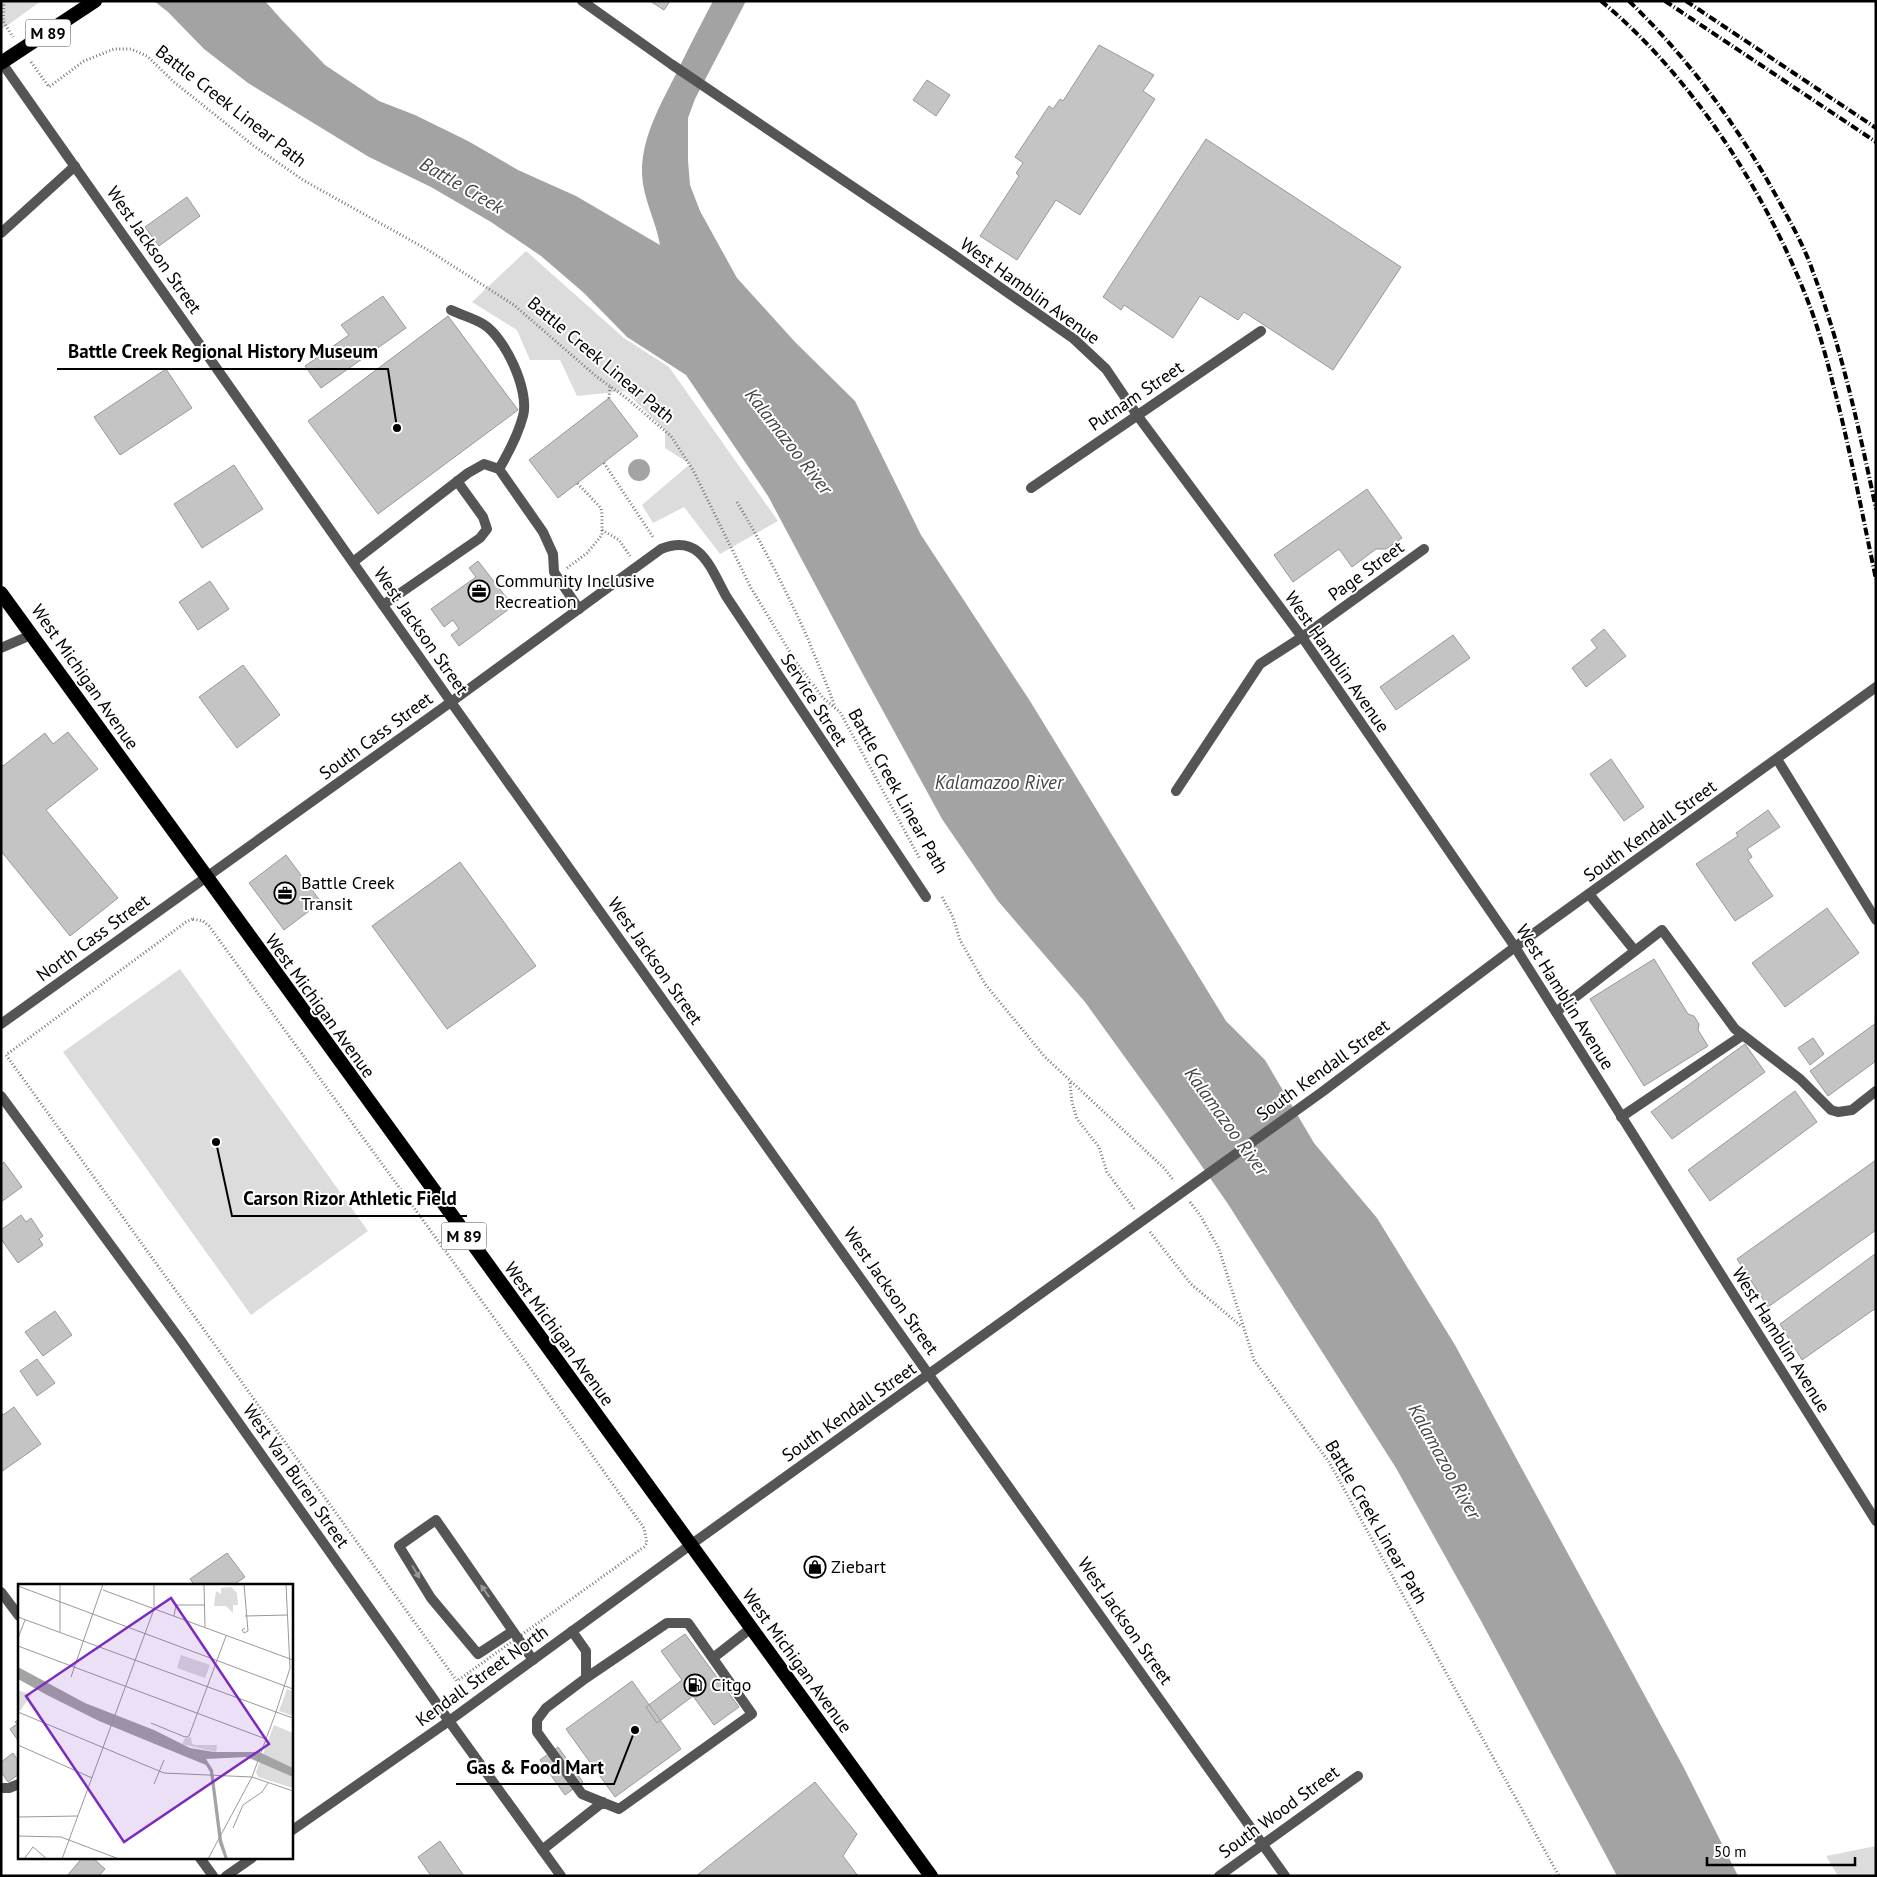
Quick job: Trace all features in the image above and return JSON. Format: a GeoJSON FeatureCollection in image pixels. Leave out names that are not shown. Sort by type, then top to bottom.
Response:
{"type":"FeatureCollection","features":[{"type":"Feature","properties":{"kind":"highway","name":"M 89"},"geometry":{"type":"LineString","coordinates":[[2,63],[94,1]]}},
{"type":"Feature","properties":{"kind":"highway","name":"West Michigan Avenue"},"geometry":{"type":"LineString","coordinates":[[1,593],[205,879],[931,1876]]}},
{"type":"Feature","properties":{"kind":"street","name":"West Hamblin Avenue"},"geometry":{"type":"LineString","coordinates":[[582,1],[671,64],[946,249],[1074,339],[1106,369],[1137,415],[1302,637],[1515,947],[1876,1521]]}},
{"type":"Feature","properties":{"kind":"street","name":"West Jackson Street"},"geometry":{"type":"LineString","coordinates":[[2,63],[451,702],[1285,1876]]}},
{"type":"Feature","properties":{"kind":"street"},"geometry":{"type":"LineString","coordinates":[[1,233],[75,166]]}},
{"type":"Feature","properties":{"kind":"street"},"geometry":{"type":"LineString","coordinates":[[451,310],[484,324],[505,347],[514,364],[522,390],[523,415],[515,438],[498,469]]}},
{"type":"Feature","properties":{"kind":"street","name":"Putnam Street"},"geometry":{"type":"LineString","coordinates":[[1031,488],[1261,331]]}},
{"type":"Feature","properties":{"kind":"street"},"geometry":{"type":"LineString","coordinates":[[352,562],[468,473],[484,464],[498,469],[543,532],[553,554],[554,572],[579,609]]}},
{"type":"Feature","properties":{"kind":"street"},"geometry":{"type":"LineString","coordinates":[[383,605],[480,538],[487,529],[483,517],[457,482]]}},
{"type":"Feature","properties":{"kind":"street","name":"Service Street"},"geometry":{"type":"LineString","coordinates":[[662,548],[680,544],[695,548],[707,562],[726,596],[926,897]]}},
{"type":"Feature","properties":{"kind":"street","name":"South Cass Street"},"geometry":{"type":"LineString","coordinates":[[205,879],[662,548]]}},
{"type":"Feature","properties":{"kind":"street","name":"Page Street"},"geometry":{"type":"LineString","coordinates":[[1176,791],[1260,664],[1302,637],[1424,549]]}},
{"type":"Feature","properties":{"kind":"street"},"geometry":{"type":"LineString","coordinates":[[1,648],[31,635]]}},
{"type":"Feature","properties":{"kind":"street","name":"South Kendall Street"},"geometry":{"type":"LineString","coordinates":[[689,1546],[1322,1092],[1515,947],[1876,687]]}},
{"type":"Feature","properties":{"kind":"street"},"geometry":{"type":"LineString","coordinates":[[1777,759],[1876,920]]}},
{"type":"Feature","properties":{"kind":"street","name":"North Cass Street"},"geometry":{"type":"LineString","coordinates":[[1,1024],[205,879]]}},
{"type":"Feature","properties":{"kind":"street"},"geometry":{"type":"LineString","coordinates":[[1590,894],[1635,950]]}},
{"type":"Feature","properties":{"kind":"street"},"geometry":{"type":"LineString","coordinates":[[1556,1012],[1662,930],[1735,1029],[1794,1074],[1831,1110],[1838,1112],[1852,1110],[1876,1090]]}},
{"type":"Feature","properties":{"kind":"street"},"geometry":{"type":"LineString","coordinates":[[1621,1118],[1742,1035]]}},
{"type":"Feature","properties":{"kind":"street","name":"West Van Buren Street"},"geometry":{"type":"LineString","coordinates":[[1,1096],[181,1341],[449,1721],[561,1876]]}},
{"type":"Feature","properties":{"kind":"street"},"geometry":{"type":"LineString","coordinates":[[516,1635],[478,1654],[431,1598],[399,1546],[436,1520],[516,1635],[533,1660]]}},
{"type":"Feature","properties":{"kind":"street","name":"Kendall Street North"},"geometry":{"type":"LineString","coordinates":[[292,1830],[449,1721],[689,1546]]}},
{"type":"Feature","properties":{"kind":"street"},"geometry":{"type":"LineString","coordinates":[[1,1592],[18,1615]]}},
{"type":"Feature","properties":{"kind":"street"},"geometry":{"type":"LineString","coordinates":[[667,1623],[688,1623],[752,1714],[619,1809],[582,1794],[538,1732],[536,1720],[546,1708],[586,1678],[667,1623]]}},
{"type":"Feature","properties":{"kind":"street"},"geometry":{"type":"LineString","coordinates":[[713,1658],[750,1629]]}},
{"type":"Feature","properties":{"kind":"street"},"geometry":{"type":"LineString","coordinates":[[572,1631],[586,1651],[586,1678]]}},
{"type":"Feature","properties":{"kind":"street","name":"South Wood Street"},"geometry":{"type":"LineString","coordinates":[[1218,1876],[1358,1776]]}},
{"type":"Feature","properties":{"kind":"street"},"geometry":{"type":"LineString","coordinates":[[1,1788],[9,1788],[18,1784]]}},
{"type":"Feature","properties":{"kind":"street"},"geometry":{"type":"LineString","coordinates":[[542,1850],[603,1802]]}},
{"type":"Feature","properties":{"kind":"street"},"geometry":{"type":"LineString","coordinates":[[201,1860],[213,1876]]}},
{"type":"Feature","properties":{"kind":"street"},"geometry":{"type":"LineString","coordinates":[[226,1876],[249,1860]]}},
{"type":"Feature","properties":{"kind":"path","name":"Battle Creek Linear Path"},"geometry":{"type":"LineString","coordinates":[[4,1],[3,21],[49,87],[84,61],[114,49],[131,49],[147,56],[174,82],[254,146],[303,180],[428,250],[514,304],[597,377],[625,397],[671,436],[692,470],[751,588],[796,662],[823,698],[840,712],[924,866]]}},
{"type":"Feature","properties":{"kind":"path"},"geometry":{"type":"LineString","coordinates":[[609,398],[610,386]]}},
{"type":"Feature","properties":{"kind":"path"},"geometry":{"type":"LineString","coordinates":[[604,462],[662,548]]}},
{"type":"Feature","properties":{"kind":"path"},"geometry":{"type":"LineString","coordinates":[[564,570],[587,553],[602,536],[601,508],[577,483]]}},
{"type":"Feature","properties":{"kind":"path"},"geometry":{"type":"LineString","coordinates":[[737,502],[763,545],[788,595],[835,708]]}},
{"type":"Feature","properties":{"kind":"path"},"geometry":{"type":"LineString","coordinates":[[602,530],[619,540],[637,566]]}},
{"type":"Feature","properties":{"kind":"path","name":"Battle Creek Linear Path"},"geometry":{"type":"LineString","coordinates":[[939,892],[953,917],[960,940],[985,984],[1044,1057],[1164,1168],[1176,1184]]}},
{"type":"Feature","properties":{"kind":"path"},"geometry":{"type":"LineString","coordinates":[[198,920],[203,921],[208,926],[513,1344],[644,1528],[647,1543],[644,1547],[516,1635],[457,1681],[6,1055],[186,922],[198,920]]}},
{"type":"Feature","properties":{"kind":"path","name":"Battle Creek Linear Path"},"geometry":{"type":"LineString","coordinates":[[1188,1200],[1200,1215],[1219,1249],[1254,1360],[1329,1462],[1559,1876]]}},
{"type":"Feature","properties":{"kind":"shaded area"},"geometry":{"type":"Polygon","coordinates":[[[1,1],[41,1],[1,30],[1,1]]]}},
{"type":"Feature","properties":{"kind":"shaded area"},"geometry":{"type":"Polygon","coordinates":[[[526,251],[624,338],[669,367],[778,521],[720,554],[684,507],[653,523],[642,505],[690,464],[665,448],[665,430],[625,391],[577,396],[560,360],[530,360],[517,330],[472,302],[526,251]]]}},
{"type":"Feature","properties":{"kind":"shaded area"},"geometry":{"type":"Polygon","coordinates":[[[180,969],[368,1231],[251,1315],[63,1052],[180,969]]]}},
{"type":"Feature","properties":{"kind":"shaded area"},"geometry":{"type":"Polygon","coordinates":[[[1876,1846],[1876,1876],[1838,1876],[1826,1856],[1876,1846]]]}},
{"type":"Feature","properties":{"kind":"water","name":"Kalamazoo River"},"geometry":{"type":"Polygon","coordinates":[[[154,1],[265,1],[325,65],[379,101],[415,115],[468,141],[518,170],[576,196],[660,245],[647,201],[642,174],[645,147],[649,133],[659,107],[713,1],[746,1],[695,99],[688,118],[690,185],[700,211],[737,278],[795,342],[855,401],[921,535],[1030,701],[1226,1021],[1265,1060],[1314,1143],[1377,1218],[1455,1345],[1684,1768],[1738,1876],[1617,1876],[1480,1619],[1396,1468],[1228,1204],[1163,1110],[1085,1002],[998,901],[942,819],[768,496],[686,375],[627,337],[584,293],[541,256],[491,222],[431,187],[369,157],[248,83],[204,49],[168,12],[154,1]]]}},
{"type":"Feature","properties":{"kind":"water"},"geometry":{"type":"Polygon","coordinates":[[[635,459],[643,459],[650,466],[650,474],[643,481],[635,481],[628,474],[628,466],[635,459]]]}},
{"type":"Feature","properties":{"kind":"building"},"geometry":{"type":"Polygon","coordinates":[[[650,1],[670,1],[664,10],[650,1]]]}},
{"type":"Feature","properties":{"kind":"building"},"geometry":{"type":"Polygon","coordinates":[[[1099,45],[1154,75],[1143,91],[1155,99],[1080,215],[1056,200],[1017,260],[980,236],[1019,176],[1016,173],[1023,163],[1015,157],[1049,106],[1053,109],[1060,99],[1063,101],[1099,45]]]}},
{"type":"Feature","properties":{"kind":"building"},"geometry":{"type":"Polygon","coordinates":[[[927,80],[950,95],[936,116],[913,100],[927,80]]]}},
{"type":"Feature","properties":{"kind":"building"},"geometry":{"type":"Polygon","coordinates":[[[1206,139],[1401,267],[1333,370],[1244,312],[1238,320],[1200,296],[1173,338],[1124,305],[1121,310],[1103,297],[1206,139]]]}},
{"type":"Feature","properties":{"kind":"building"},"geometry":{"type":"Polygon","coordinates":[[[187,197],[200,216],[159,246],[145,227],[187,197]]]}},
{"type":"Feature","properties":{"kind":"building"},"geometry":{"type":"Polygon","coordinates":[[[383,296],[406,328],[321,388],[305,366],[349,335],[341,325],[383,296]]]}},
{"type":"Feature","properties":{"kind":"building"},"geometry":{"type":"Polygon","coordinates":[[[448,316],[518,410],[378,514],[308,421],[448,316]]]}},
{"type":"Feature","properties":{"kind":"building"},"geometry":{"type":"Polygon","coordinates":[[[166,369],[192,408],[120,455],[94,417],[166,369]]]}},
{"type":"Feature","properties":{"kind":"building"},"geometry":{"type":"Polygon","coordinates":[[[609,398],[638,436],[558,498],[529,460],[609,398]]]}},
{"type":"Feature","properties":{"kind":"building"},"geometry":{"type":"Polygon","coordinates":[[[234,465],[263,509],[202,548],[174,504],[234,465]]]}},
{"type":"Feature","properties":{"kind":"building"},"geometry":{"type":"Polygon","coordinates":[[[1367,489],[1402,538],[1386,549],[1376,549],[1352,567],[1339,549],[1293,582],[1274,555],[1367,489]]]}},
{"type":"Feature","properties":{"kind":"building","name":"Community Inclusive Recreation"},"geometry":{"type":"Polygon","coordinates":[[[478,561],[513,606],[459,646],[451,635],[459,629],[453,620],[444,627],[431,609],[476,577],[469,568],[478,561]]]}},
{"type":"Feature","properties":{"kind":"building"},"geometry":{"type":"Polygon","coordinates":[[[210,581],[229,609],[198,630],[179,602],[210,581]]]}},
{"type":"Feature","properties":{"kind":"building"},"geometry":{"type":"Polygon","coordinates":[[[1604,629],[1626,656],[1586,687],[1572,668],[1597,648],[1591,640],[1604,629]]]}},
{"type":"Feature","properties":{"kind":"building"},"geometry":{"type":"Polygon","coordinates":[[[1453,635],[1470,658],[1396,710],[1380,687],[1453,635]]]}},
{"type":"Feature","properties":{"kind":"building"},"geometry":{"type":"Polygon","coordinates":[[[243,665],[280,715],[237,748],[199,697],[243,665]]]}},
{"type":"Feature","properties":{"kind":"building"},"geometry":{"type":"Polygon","coordinates":[[[68,732],[98,769],[46,810],[118,898],[70,936],[1,851],[1,764],[3,766],[45,733],[53,744],[68,732]]]}},
{"type":"Feature","properties":{"kind":"building"},"geometry":{"type":"Polygon","coordinates":[[[1611,759],[1644,807],[1624,821],[1590,774],[1611,759]]]}},
{"type":"Feature","properties":{"kind":"building"},"geometry":{"type":"Polygon","coordinates":[[[1768,810],[1780,827],[1747,849],[1752,857],[1748,860],[1773,896],[1735,921],[1696,864],[1738,836],[1736,833],[1768,810]]]}},
{"type":"Feature","properties":{"kind":"building","name":"Battle Creek Transit"},"geometry":{"type":"Polygon","coordinates":[[[286,855],[321,902],[284,930],[249,883],[286,855]]]}},
{"type":"Feature","properties":{"kind":"building"},"geometry":{"type":"Polygon","coordinates":[[[460,862],[536,966],[447,1029],[372,926],[460,862]]]}},
{"type":"Feature","properties":{"kind":"building"},"geometry":{"type":"Polygon","coordinates":[[[1827,908],[1859,953],[1785,1007],[1752,963],[1827,908]]]}},
{"type":"Feature","properties":{"kind":"building"},"geometry":{"type":"Polygon","coordinates":[[[1654,959],[1688,1014],[1694,1016],[1699,1024],[1698,1030],[1708,1046],[1644,1086],[1590,999],[1654,959]]]}},
{"type":"Feature","properties":{"kind":"building"},"geometry":{"type":"Polygon","coordinates":[[[1876,1023],[1876,1061],[1828,1096],[1810,1071],[1876,1023]]]}},
{"type":"Feature","properties":{"kind":"building"},"geometry":{"type":"Polygon","coordinates":[[[1813,1038],[1824,1054],[1810,1065],[1798,1048],[1813,1038]]]}},
{"type":"Feature","properties":{"kind":"building"},"geometry":{"type":"Polygon","coordinates":[[[1745,1044],[1765,1072],[1672,1139],[1651,1112],[1745,1044]]]}},
{"type":"Feature","properties":{"kind":"building"},"geometry":{"type":"Polygon","coordinates":[[[1795,1091],[1817,1122],[1710,1201],[1688,1170],[1795,1091]]]}},
{"type":"Feature","properties":{"kind":"building"},"geometry":{"type":"Polygon","coordinates":[[[1876,1160],[1876,1230],[1768,1307],[1737,1259],[1876,1160]]]}},
{"type":"Feature","properties":{"kind":"building"},"geometry":{"type":"Polygon","coordinates":[[[4,1162],[22,1187],[1,1202],[1,1164],[4,1162]]]}},
{"type":"Feature","properties":{"kind":"building"},"geometry":{"type":"Polygon","coordinates":[[[21,1215],[26,1222],[31,1218],[43,1236],[39,1239],[43,1245],[18,1263],[1,1239],[1,1230],[21,1215]]]}},
{"type":"Feature","properties":{"kind":"building"},"geometry":{"type":"Polygon","coordinates":[[[1875,1254],[1876,1308],[1802,1360],[1780,1324],[1875,1254]]]}},
{"type":"Feature","properties":{"kind":"building"},"geometry":{"type":"Polygon","coordinates":[[[55,1311],[72,1335],[43,1356],[25,1332],[55,1311]]]}},
{"type":"Feature","properties":{"kind":"building"},"geometry":{"type":"Polygon","coordinates":[[[37,1359],[55,1383],[37,1396],[20,1371],[37,1359]]]}},
{"type":"Feature","properties":{"kind":"building"},"geometry":{"type":"Polygon","coordinates":[[[14,1407],[41,1444],[1,1472],[1,1412],[3,1415],[14,1407]]]}},
{"type":"Feature","properties":{"kind":"building"},"geometry":{"type":"Polygon","coordinates":[[[227,1553],[245,1577],[235,1584],[194,1584],[190,1579],[227,1553]]]}},
{"type":"Feature","properties":{"kind":"building"},"geometry":{"type":"Polygon","coordinates":[[[685,1634],[739,1707],[714,1725],[693,1696],[657,1723],[646,1707],[682,1680],[661,1651],[685,1634]]]}},
{"type":"Feature","properties":{"kind":"building"},"geometry":{"type":"Polygon","coordinates":[[[632,1681],[681,1749],[615,1797],[566,1729],[632,1681]]]}},
{"type":"Feature","properties":{"kind":"building"},"geometry":{"type":"Polygon","coordinates":[[[18,1720],[18,1741],[10,1729],[17,1724],[15,1722],[18,1720]]]}},
{"type":"Feature","properties":{"kind":"building"},"geometry":{"type":"Polygon","coordinates":[[[558,1747],[583,1782],[565,1795],[540,1760],[558,1747]]]}},
{"type":"Feature","properties":{"kind":"building"},"geometry":{"type":"Polygon","coordinates":[[[13,1753],[18,1760],[18,1775],[8,1782],[1,1772],[1,1762],[13,1753]]]}},
{"type":"Feature","properties":{"kind":"building"},"geometry":{"type":"Polygon","coordinates":[[[815,1782],[857,1834],[843,1856],[858,1876],[696,1876],[815,1782]]]}},
{"type":"Feature","properties":{"kind":"building"},"geometry":{"type":"Polygon","coordinates":[[[440,1841],[464,1876],[431,1876],[418,1857],[440,1841]]]}},
{"type":"Feature","properties":{"kind":"building"},"geometry":{"type":"Polygon","coordinates":[[[80,1860],[95,1860],[105,1869],[99,1876],[67,1876],[80,1860]]]}},
{"type":"Feature","properties":{"kind":"railway"},"geometry":{"type":"LineString","coordinates":[[1601,1],[1635,31],[1696,101],[1724,140],[1749,180],[1772,221],[1792,263],[1813,314],[1828,364],[1845,432],[1876,579]]}},
{"type":"Feature","properties":{"kind":"railway"},"geometry":{"type":"LineString","coordinates":[[1629,1],[1673,47],[1731,122],[1765,175],[1798,237],[1810,263],[1833,330],[1856,419],[1876,509]]}},
{"type":"Feature","properties":{"kind":"railway"},"geometry":{"type":"LineString","coordinates":[[1665,1],[1876,142]]}},
{"type":"Feature","properties":{"kind":"railway"},"geometry":{"type":"LineString","coordinates":[[1686,1],[1876,128]]}},
{"type":"Feature","properties":{"kind":"place","name":"Battle Creek Regional History Museum"},"geometry":{"type":"Point","coordinates":[397,428]}},
{"type":"Feature","properties":{"kind":"place","name":"Community Inclusive Recreation"},"geometry":{"type":"Point","coordinates":[479,591]}},
{"type":"Feature","properties":{"kind":"place","name":"Battle Creek Transit"},"geometry":{"type":"Point","coordinates":[285,893]}},
{"type":"Feature","properties":{"kind":"place","name":"Carson Rizor Athletic Field"},"geometry":{"type":"Point","coordinates":[216,1142]}},
{"type":"Feature","properties":{"kind":"place","name":"Ziebart"},"geometry":{"type":"Point","coordinates":[815,1567]}},
{"type":"Feature","properties":{"kind":"place","name":"Citgo"},"geometry":{"type":"Point","coordinates":[695,1685]}},
{"type":"Feature","properties":{"kind":"place","name":"Gas & Food Mart"},"geometry":{"type":"Point","coordinates":[635,1730]}},
{"type":"Feature","properties":{"kind":"water label","name":"Battle Creek"},"geometry":{"type":"Point","coordinates":[462,185]}}]}
